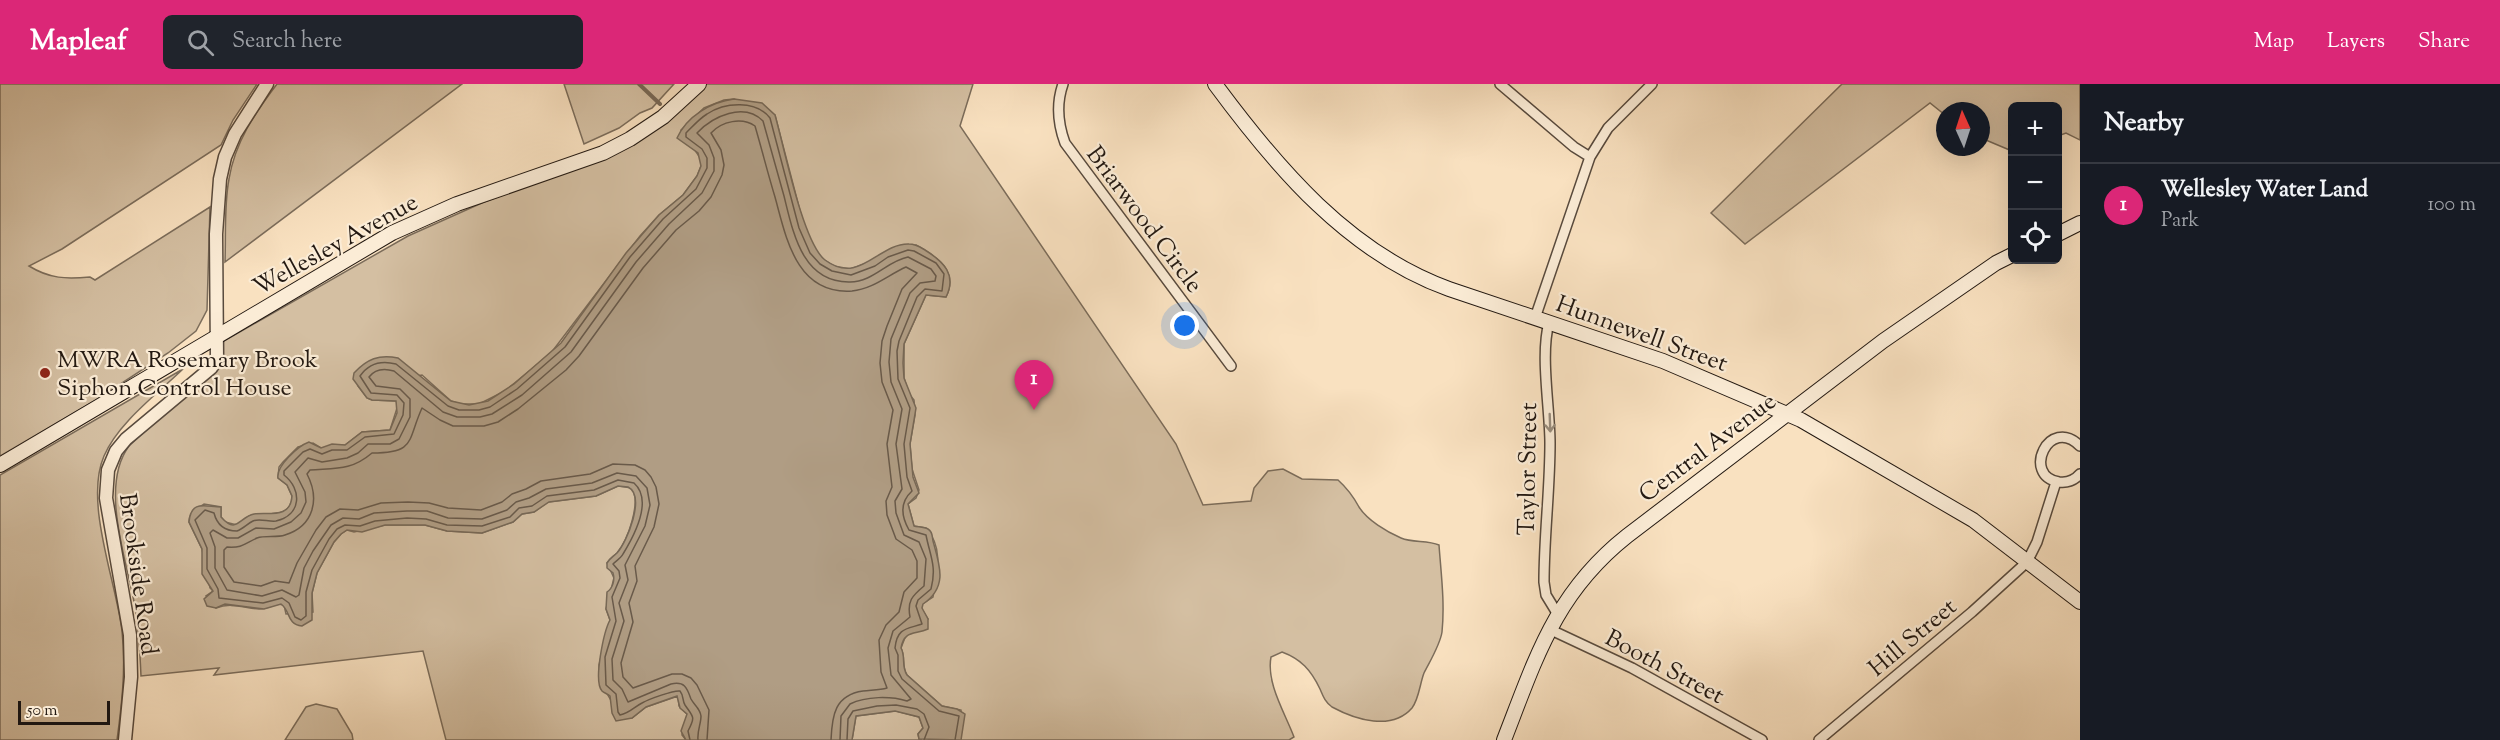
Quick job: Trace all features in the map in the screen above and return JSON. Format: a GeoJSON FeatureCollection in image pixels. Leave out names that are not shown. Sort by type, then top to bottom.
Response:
{"type":"FeatureCollection","features":[{"type":"Feature","properties":{"kind":"main road","name":"Wellesley Avenue"},"geometry":{"type":"LineString","coordinates":[[0,465],[403,227],[457,204],[573,165],[618,146],[663,117],[699,84]]}},
{"type":"Feature","properties":{"kind":"main road","name":"Hunnewell Street"},"geometry":{"type":"LineString","coordinates":[[1215,84],[1268,153],[1310,197],[1393,264],[1420,279],[1663,362],[1805,422],[1973,520],[2080,602]]}},
{"type":"Feature","properties":{"kind":"main road"},"geometry":{"type":"LineString","coordinates":[[2062,232],[2080,223]]}},
{"type":"Feature","properties":{"kind":"main road","name":"Central Avenue"},"geometry":{"type":"LineString","coordinates":[[1504,740],[1557,613],[1582,579],[1618,543],[1893,334],[2008,258]]}},
{"type":"Feature","properties":{"kind":"street","name":"Brookside Road"},"geometry":{"type":"LineString","coordinates":[[125,740],[131,684],[130,635],[106,498],[108,470],[122,443],[197,380],[215,339],[216,212],[222,169],[240,124],[267,84]]}},
{"type":"Feature","properties":{"kind":"street","name":"Briarwood Circle"},"geometry":{"type":"LineString","coordinates":[[1063,84],[1059,114],[1065,143],[1231,366]]}},
{"type":"Feature","properties":{"kind":"street"},"geometry":{"type":"LineString","coordinates":[[1500,84],[1574,147],[1590,157]]}},
{"type":"Feature","properties":{"kind":"street"},"geometry":{"type":"LineString","coordinates":[[1535,318],[1590,157],[1608,128],[1652,84]]}},
{"type":"Feature","properties":{"kind":"street","name":"Taylor Street"},"geometry":{"type":"LineString","coordinates":[[1549,323],[1546,334],[1546,362],[1550,466],[1544,582],[1546,595],[1557,613]]}},
{"type":"Feature","properties":{"kind":"street"},"geometry":{"type":"LineString","coordinates":[[2080,446],[2075,440],[2065,437],[2053,439],[2045,446],[2040,462],[2043,471],[2056,482],[2068,482],[2080,474]]}},
{"type":"Feature","properties":{"kind":"street"},"geometry":{"type":"LineString","coordinates":[[2027,561],[2037,542],[2056,482]]}},
{"type":"Feature","properties":{"kind":"street","name":"Hill Street"},"geometry":{"type":"LineString","coordinates":[[1819,740],[1972,612],[2027,561]]}},
{"type":"Feature","properties":{"kind":"street","name":"Booth Street"},"geometry":{"type":"LineString","coordinates":[[1549,629],[1632,668],[1762,740]]}},
{"type":"Feature","properties":{"kind":"shaded area"},"geometry":{"type":"Polygon","coordinates":[[[0,84],[257,84],[233,120],[221,145],[62,249],[29,266],[51,276],[90,277],[95,280],[210,207],[207,310],[196,331],[168,353],[96,400],[0,456],[0,84]]]}},
{"type":"Feature","properties":{"kind":"shaded area"},"geometry":{"type":"Polygon","coordinates":[[[277,84],[462,84],[225,262],[226,199],[232,165],[247,128],[277,84]]]}},
{"type":"Feature","properties":{"kind":"shaded area"},"geometry":{"type":"Polygon","coordinates":[[[564,84],[674,84],[652,108],[640,113],[619,128],[584,144],[564,84]]]}},
{"type":"Feature","properties":{"kind":"shaded area"},"geometry":{"type":"Polygon","coordinates":[[[701,84],[973,84],[960,126],[1176,444],[1203,505],[1251,501],[1254,488],[1268,471],[1283,469],[1302,479],[1338,480],[1350,492],[1363,512],[1384,529],[1406,540],[1439,545],[1443,599],[1442,632],[1412,708],[1404,715],[1384,721],[1363,719],[1342,712],[1332,707],[1324,699],[1317,682],[1305,666],[1282,652],[1271,657],[1270,667],[1277,698],[1294,737],[1289,740],[961,740],[961,710],[942,706],[907,675],[901,648],[906,635],[928,619],[921,608],[922,604],[933,597],[938,561],[932,536],[926,528],[914,526],[908,504],[916,498],[919,490],[912,469],[910,444],[915,415],[914,400],[909,394],[904,378],[904,344],[926,295],[946,297],[950,279],[948,272],[944,265],[931,254],[916,245],[885,252],[873,261],[850,269],[834,266],[824,260],[815,251],[804,226],[775,115],[734,99],[724,100],[704,108],[681,130],[701,159],[697,176],[683,195],[659,215],[640,236],[551,353],[505,391],[479,404],[460,404],[451,401],[422,375],[358,386],[367,398],[372,400],[396,401],[398,405],[390,430],[362,432],[345,445],[321,448],[313,443],[298,447],[279,467],[278,478],[287,485],[292,496],[287,509],[282,512],[255,514],[237,525],[225,522],[221,517],[221,507],[204,504],[192,513],[189,519],[202,549],[210,588],[213,591],[206,596],[216,608],[232,605],[262,609],[278,604],[284,605],[286,614],[313,612],[312,593],[317,573],[334,542],[347,530],[354,532],[385,525],[425,525],[447,531],[482,533],[513,522],[522,514],[534,512],[548,502],[596,496],[618,486],[632,488],[635,503],[629,531],[617,553],[607,563],[614,578],[606,609],[610,620],[599,665],[599,680],[612,702],[632,718],[646,707],[678,696],[679,706],[687,714],[682,735],[686,740],[446,740],[423,651],[214,675],[219,668],[141,676],[136,616],[118,524],[116,482],[120,463],[129,446],[219,362],[222,356],[222,342],[408,236],[484,202],[581,166],[701,84]]]}},
{"type":"Feature","properties":{"kind":"shaded area"},"geometry":{"type":"Polygon","coordinates":[[[1842,84],[2080,84],[2080,140],[2066,133],[2062,134],[2062,102],[2008,102],[2008,149],[1990,142],[1990,102],[1936,102],[1936,108],[1930,103],[1745,244],[1711,213],[1842,84]]]}},
{"type":"Feature","properties":{"kind":"shaded area"},"geometry":{"type":"Polygon","coordinates":[[[183,369],[119,432],[104,456],[99,475],[99,518],[119,611],[124,658],[117,740],[0,740],[0,475],[183,369]]]}},
{"type":"Feature","properties":{"kind":"shaded area"},"geometry":{"type":"Polygon","coordinates":[[[316,704],[337,709],[352,734],[353,740],[285,740],[306,707],[316,704]]]}},
{"type":"Feature","properties":{"kind":"shaded area"},"geometry":{"type":"Polygon","coordinates":[[[896,711],[919,717],[923,728],[918,734],[919,739],[922,740],[852,740],[856,716],[896,711]]]}},
{"type":"Feature","properties":{"kind":"water"},"geometry":{"type":"Polygon","coordinates":[[[734,99],[762,103],[775,115],[802,215],[809,235],[825,260],[837,267],[849,268],[859,266],[898,245],[911,244],[938,259],[947,270],[950,282],[946,297],[926,295],[904,344],[904,378],[916,408],[910,444],[913,477],[919,493],[908,504],[914,526],[926,528],[932,533],[940,576],[936,590],[922,608],[928,619],[928,629],[907,636],[901,648],[907,675],[942,706],[957,709],[965,714],[961,740],[919,739],[918,734],[923,728],[919,717],[895,711],[856,716],[852,740],[686,740],[681,731],[687,714],[680,708],[677,696],[646,707],[632,718],[616,721],[612,713],[610,696],[602,691],[600,686],[599,667],[602,645],[610,620],[606,609],[607,592],[614,581],[613,573],[607,568],[607,563],[617,553],[630,530],[635,509],[633,492],[628,487],[618,486],[596,496],[549,502],[534,512],[522,514],[513,522],[482,533],[447,531],[425,525],[385,525],[362,532],[347,530],[334,542],[317,573],[312,593],[312,620],[302,626],[293,623],[281,604],[264,609],[225,604],[216,608],[207,606],[204,599],[213,591],[202,574],[202,549],[189,522],[190,515],[196,507],[221,507],[221,517],[231,525],[254,514],[278,513],[288,508],[292,496],[287,485],[278,478],[278,473],[284,462],[299,448],[309,442],[321,448],[332,444],[345,445],[362,432],[390,430],[397,413],[396,401],[367,398],[353,379],[354,373],[359,368],[374,359],[398,358],[451,401],[469,405],[488,401],[514,384],[561,343],[626,253],[659,215],[683,195],[697,176],[701,166],[698,153],[677,138],[681,130],[701,111],[717,103],[734,99]]]}},
{"type":"Feature","properties":{"kind":"waterway"},"geometry":{"type":"LineString","coordinates":[[639,84],[660,104]]}},
{"type":"Feature","properties":{"kind":"place","name":"MWRA Rosemary Brook Siphon Control House"},"geometry":{"type":"Point","coordinates":[45,373]}},
{"type":"Feature","properties":{"kind":"place","name":"Wellesley Water Land"},"geometry":{"type":"Point","coordinates":[1034,410]}}]}
